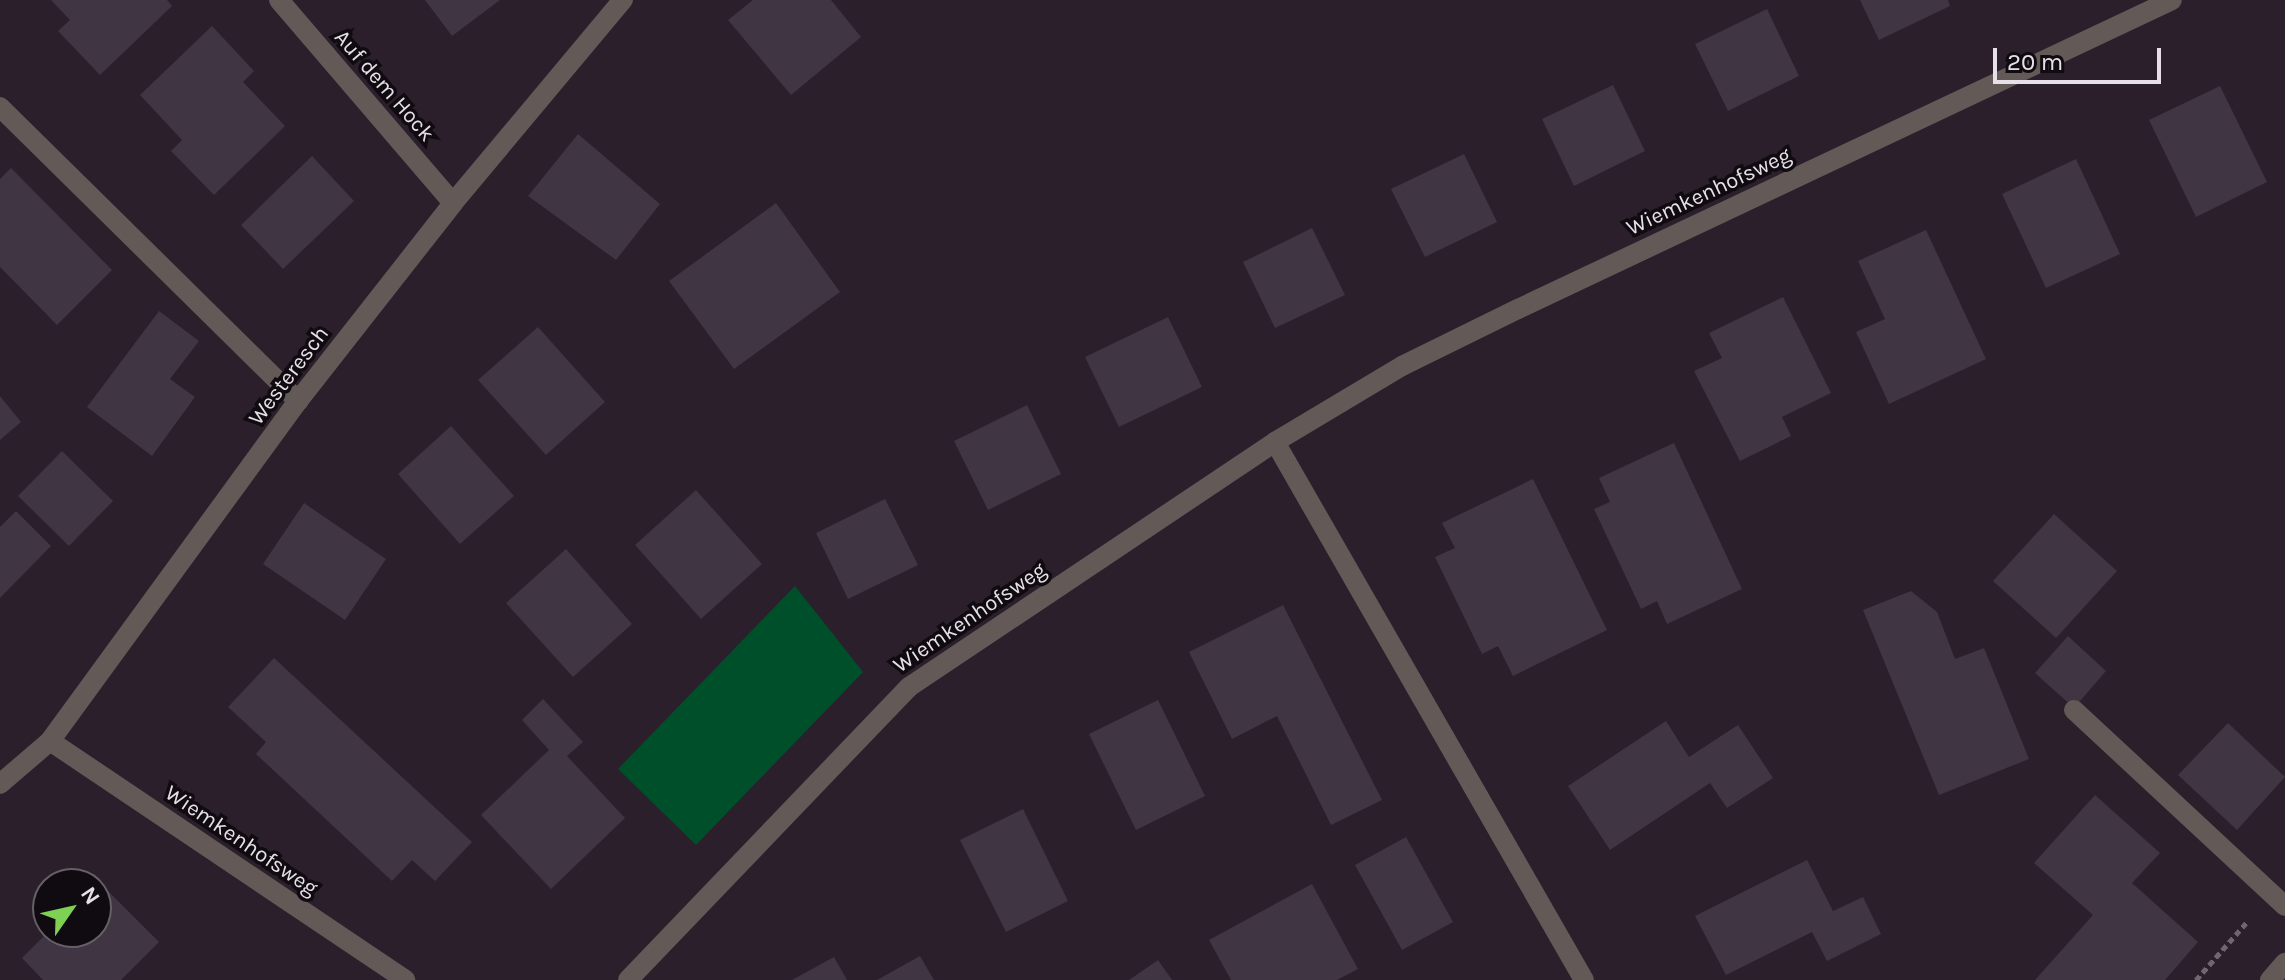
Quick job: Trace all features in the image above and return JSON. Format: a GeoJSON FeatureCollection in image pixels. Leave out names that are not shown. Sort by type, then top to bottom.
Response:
{"type":"FeatureCollection","features":[{"type":"Feature","properties":{"kind":"street","name":"Auf dem Hock"},"geometry":{"type":"LineString","coordinates":[[279,0],[453,203]]}},
{"type":"Feature","properties":{"kind":"street","name":"Westeresch"},"geometry":{"type":"LineString","coordinates":[[0,784],[50,741],[298,401],[453,203],[623,0]]}},
{"type":"Feature","properties":{"kind":"street","name":"Wiemkenhofsweg"},"geometry":{"type":"LineString","coordinates":[[628,980],[909,687],[1275,442],[1466,334],[2172,0]]}},
{"type":"Feature","properties":{"kind":"street"},"geometry":{"type":"LineString","coordinates":[[0,107],[298,401]]}},
{"type":"Feature","properties":{"kind":"street"},"geometry":{"type":"LineString","coordinates":[[1275,442],[1584,980]]}},
{"type":"Feature","properties":{"kind":"street"},"geometry":{"type":"LineString","coordinates":[[2074,710],[2278,900]]}},
{"type":"Feature","properties":{"kind":"street","name":"Wiemkenhofsweg"},"geometry":{"type":"LineString","coordinates":[[50,741],[405,980]]}},
{"type":"Feature","properties":{"kind":"street"},"geometry":{"type":"LineString","coordinates":[[2270,980],[2285,963]]}},
{"type":"Feature","properties":{"kind":"path"},"geometry":{"type":"LineString","coordinates":[[2196,980],[2278,900]]}},
{"type":"Feature","properties":{"kind":"green space"},"geometry":{"type":"Polygon","coordinates":[[[795,586],[863,672],[696,845],[618,769],[795,586]]]}},
{"type":"Feature","properties":{"kind":"building"},"geometry":{"type":"Polygon","coordinates":[[[51,0],[167,0],[172,6],[100,75],[58,31],[70,20],[51,0]]]}},
{"type":"Feature","properties":{"kind":"building"},"geometry":{"type":"Polygon","coordinates":[[[425,0],[500,0],[452,36],[425,0]]]}},
{"type":"Feature","properties":{"kind":"building"},"geometry":{"type":"Polygon","coordinates":[[[753,0],[831,0],[861,37],[791,95],[728,20],[753,0]]]}},
{"type":"Feature","properties":{"kind":"building"},"geometry":{"type":"Polygon","coordinates":[[[1860,0],[1948,0],[1950,6],[1879,40],[1860,0]]]}},
{"type":"Feature","properties":{"kind":"building"},"geometry":{"type":"Polygon","coordinates":[[[1767,9],[1799,76],[1728,111],[1695,44],[1767,9]]]}},
{"type":"Feature","properties":{"kind":"building"},"geometry":{"type":"Polygon","coordinates":[[[212,26],[254,71],[243,82],[285,126],[214,195],[171,151],[182,140],[140,95],[212,26]]]}},
{"type":"Feature","properties":{"kind":"building"},"geometry":{"type":"Polygon","coordinates":[[[1613,85],[1645,151],[1574,186],[1542,119],[1613,85]]]}},
{"type":"Feature","properties":{"kind":"building"},"geometry":{"type":"Polygon","coordinates":[[[2220,86],[2267,182],[2196,217],[2149,120],[2220,86]]]}},
{"type":"Feature","properties":{"kind":"building"},"geometry":{"type":"Polygon","coordinates":[[[578,134],[660,204],[616,260],[528,196],[578,134]]]}},
{"type":"Feature","properties":{"kind":"building"},"geometry":{"type":"Polygon","coordinates":[[[1464,154],[1497,222],[1425,257],[1391,189],[1464,154]]]}},
{"type":"Feature","properties":{"kind":"building"},"geometry":{"type":"Polygon","coordinates":[[[312,156],[354,201],[283,269],[241,225],[312,156]]]}},
{"type":"Feature","properties":{"kind":"building"},"geometry":{"type":"Polygon","coordinates":[[[2076,159],[2120,254],[2046,288],[2002,194],[2076,159]]]}},
{"type":"Feature","properties":{"kind":"building"},"geometry":{"type":"Polygon","coordinates":[[[11,168],[112,270],[57,325],[0,267],[0,179],[11,168]]]}},
{"type":"Feature","properties":{"kind":"building"},"geometry":{"type":"Polygon","coordinates":[[[776,203],[840,292],[734,369],[669,281],[776,203]]]}},
{"type":"Feature","properties":{"kind":"building"},"geometry":{"type":"Polygon","coordinates":[[[1312,228],[1345,295],[1275,328],[1243,262],[1312,228]]]}},
{"type":"Feature","properties":{"kind":"building"},"geometry":{"type":"Polygon","coordinates":[[[1926,230],[1986,359],[1889,404],[1856,332],[1885,319],[1858,261],[1926,230]]]}},
{"type":"Feature","properties":{"kind":"building"},"geometry":{"type":"Polygon","coordinates":[[[1783,297],[1831,393],[1782,417],[1791,436],[1740,461],[1694,371],[1722,358],[1709,333],[1783,297]]]}},
{"type":"Feature","properties":{"kind":"building"},"geometry":{"type":"Polygon","coordinates":[[[159,311],[199,341],[170,379],[195,397],[152,456],[87,407],[159,311]]]}},
{"type":"Feature","properties":{"kind":"building"},"geometry":{"type":"Polygon","coordinates":[[[1168,317],[1202,387],[1119,427],[1085,357],[1168,317]]]}},
{"type":"Feature","properties":{"kind":"building"},"geometry":{"type":"Polygon","coordinates":[[[538,327],[605,402],[546,455],[478,380],[538,327]]]}},
{"type":"Feature","properties":{"kind":"building"},"geometry":{"type":"Polygon","coordinates":[[[0,396],[21,422],[0,440],[0,396]]]}},
{"type":"Feature","properties":{"kind":"building"},"geometry":{"type":"Polygon","coordinates":[[[1027,405],[1061,474],[988,510],[954,441],[1027,405]]]}},
{"type":"Feature","properties":{"kind":"building"},"geometry":{"type":"Polygon","coordinates":[[[451,426],[514,496],[460,544],[398,474],[451,426]]]}},
{"type":"Feature","properties":{"kind":"building"},"geometry":{"type":"Polygon","coordinates":[[[1674,443],[1742,589],[1667,624],[1657,601],[1641,609],[1594,509],[1610,502],[1599,478],[1674,443]]]}},
{"type":"Feature","properties":{"kind":"building"},"geometry":{"type":"Polygon","coordinates":[[[62,451],[113,501],[69,546],[18,496],[62,451]]]}},
{"type":"Feature","properties":{"kind":"building"},"geometry":{"type":"Polygon","coordinates":[[[1533,479],[1607,630],[1513,676],[1498,646],[1482,654],[1435,557],[1455,548],[1442,523],[1533,479]]]}},
{"type":"Feature","properties":{"kind":"building"},"geometry":{"type":"Polygon","coordinates":[[[696,490],[762,564],[701,619],[635,545],[696,490]]]}},
{"type":"Feature","properties":{"kind":"building"},"geometry":{"type":"Polygon","coordinates":[[[885,499],[918,565],[848,599],[816,533],[885,499]]]}},
{"type":"Feature","properties":{"kind":"building"},"geometry":{"type":"Polygon","coordinates":[[[304,503],[386,559],[345,620],[263,564],[304,503]]]}},
{"type":"Feature","properties":{"kind":"building"},"geometry":{"type":"Polygon","coordinates":[[[16,511],[51,546],[0,598],[0,527],[16,511]]]}},
{"type":"Feature","properties":{"kind":"building"},"geometry":{"type":"Polygon","coordinates":[[[2054,514],[2117,571],[2056,638],[1993,581],[2054,514]]]}},
{"type":"Feature","properties":{"kind":"building"},"geometry":{"type":"Polygon","coordinates":[[[566,549],[632,624],[573,677],[506,603],[566,549]]]}},
{"type":"Feature","properties":{"kind":"building"},"geometry":{"type":"Polygon","coordinates":[[[1911,591],[1937,612],[1955,659],[1984,648],[2029,759],[1939,795],[1863,610],[1911,591]]]}},
{"type":"Feature","properties":{"kind":"building"},"geometry":{"type":"Polygon","coordinates":[[[1283,605],[1382,800],[1331,825],[1277,716],[1232,739],[1189,652],[1283,605]]]}},
{"type":"Feature","properties":{"kind":"building"},"geometry":{"type":"Polygon","coordinates":[[[2068,636],[2106,671],[2074,708],[2035,673],[2068,636]]]}},
{"type":"Feature","properties":{"kind":"building"},"geometry":{"type":"Polygon","coordinates":[[[274,658],[472,842],[435,881],[412,860],[392,881],[256,754],[266,742],[228,707],[274,658]]]}},
{"type":"Feature","properties":{"kind":"building"},"geometry":{"type":"Polygon","coordinates":[[[543,699],[583,742],[567,756],[625,818],[551,889],[481,815],[549,750],[522,720],[543,699]]]}},
{"type":"Feature","properties":{"kind":"building"},"geometry":{"type":"Polygon","coordinates":[[[1158,700],[1205,796],[1136,830],[1089,734],[1158,700]]]}},
{"type":"Feature","properties":{"kind":"building"},"geometry":{"type":"Polygon","coordinates":[[[1666,721],[1689,757],[1738,725],[1773,778],[1727,808],[1710,783],[1610,850],[1568,786],[1666,721]]]}},
{"type":"Feature","properties":{"kind":"building"},"geometry":{"type":"Polygon","coordinates":[[[2228,723],[2285,777],[2237,830],[2178,775],[2228,723]]]}},
{"type":"Feature","properties":{"kind":"building"},"geometry":{"type":"Polygon","coordinates":[[[2095,795],[2160,853],[2132,883],[2198,942],[2165,980],[2035,980],[2093,915],[2034,863],[2095,795]]]}},
{"type":"Feature","properties":{"kind":"building"},"geometry":{"type":"Polygon","coordinates":[[[1023,809],[1068,901],[1006,932],[960,840],[1023,809]]]}},
{"type":"Feature","properties":{"kind":"building"},"geometry":{"type":"Polygon","coordinates":[[[1406,837],[1453,922],[1402,950],[1355,865],[1406,837]]]}},
{"type":"Feature","properties":{"kind":"building"},"geometry":{"type":"Polygon","coordinates":[[[1807,860],[1833,911],[1863,897],[1881,934],[1827,961],[1812,932],[1726,975],[1695,916],[1807,860]]]}},
{"type":"Feature","properties":{"kind":"building"},"geometry":{"type":"Polygon","coordinates":[[[1312,884],[1358,969],[1337,980],[1231,980],[1209,940],[1312,884]]]}},
{"type":"Feature","properties":{"kind":"building"},"geometry":{"type":"Polygon","coordinates":[[[112,895],[159,942],[121,980],[43,980],[22,958],[32,948],[112,948],[112,895]]]}},
{"type":"Feature","properties":{"kind":"building"},"geometry":{"type":"Polygon","coordinates":[[[920,956],[934,980],[877,980],[920,956]]]}},
{"type":"Feature","properties":{"kind":"building"},"geometry":{"type":"Polygon","coordinates":[[[834,957],[847,980],[792,980],[834,957]]]}},
{"type":"Feature","properties":{"kind":"building"},"geometry":{"type":"Polygon","coordinates":[[[1158,960],[1172,980],[1129,980],[1158,960]]]}}]}
